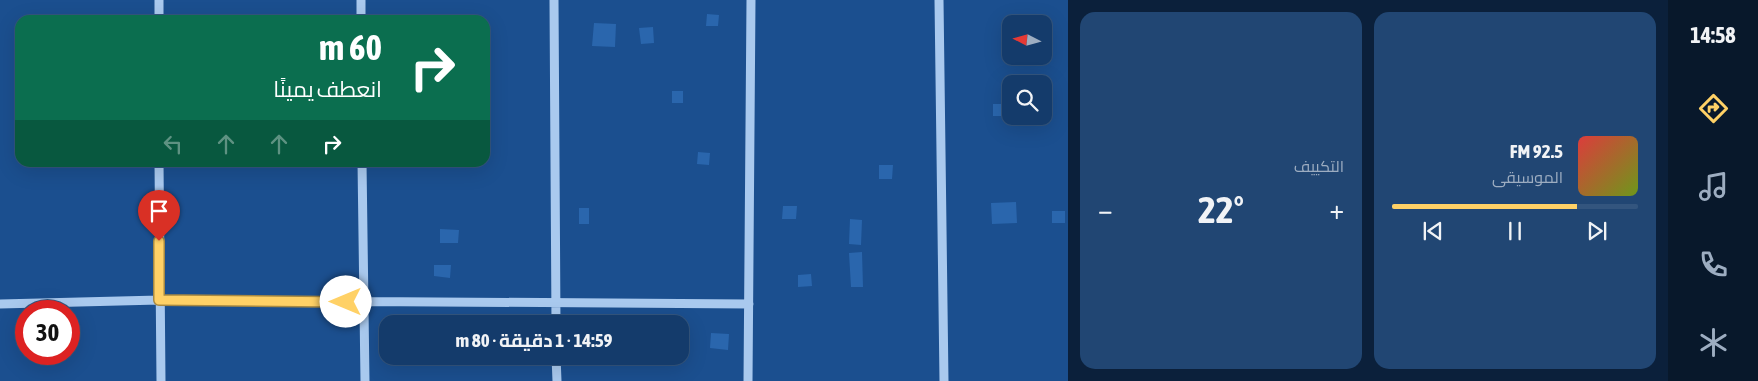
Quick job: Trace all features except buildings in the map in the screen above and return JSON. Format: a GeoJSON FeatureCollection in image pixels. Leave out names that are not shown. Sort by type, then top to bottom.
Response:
{"type":"FeatureCollection","features":[{"type":"Feature","properties":{"kind":"street"},"geometry":{"type":"LineString","coordinates":[[159,0],[159,15]]}},
{"type":"Feature","properties":{"kind":"street"},"geometry":{"type":"LineString","coordinates":[[361,0],[361,15]]}},
{"type":"Feature","properties":{"kind":"street"},"geometry":{"type":"LineString","coordinates":[[554,0],[556,315]]}},
{"type":"Feature","properties":{"kind":"street"},"geometry":{"type":"LineString","coordinates":[[748,381],[751,0]]}},
{"type":"Feature","properties":{"kind":"street"},"geometry":{"type":"LineString","coordinates":[[939,0],[944,381]]}},
{"type":"Feature","properties":{"kind":"street"},"geometry":{"type":"LineString","coordinates":[[159,167],[161,381]]}},
{"type":"Feature","properties":{"kind":"street"},"geometry":{"type":"LineString","coordinates":[[362,167],[365,381]]}},
{"type":"Feature","properties":{"kind":"street"},"geometry":{"type":"LineString","coordinates":[[0,304],[159,300],[748,304]]}},
{"type":"Feature","properties":{"kind":"street"},"geometry":{"type":"LineString","coordinates":[[556,365],[556,381]]}},
{"type":"Feature","properties":{"kind":"route"},"geometry":{"type":"LineString","coordinates":[[159,241],[159,300],[346,302]]}}]}
